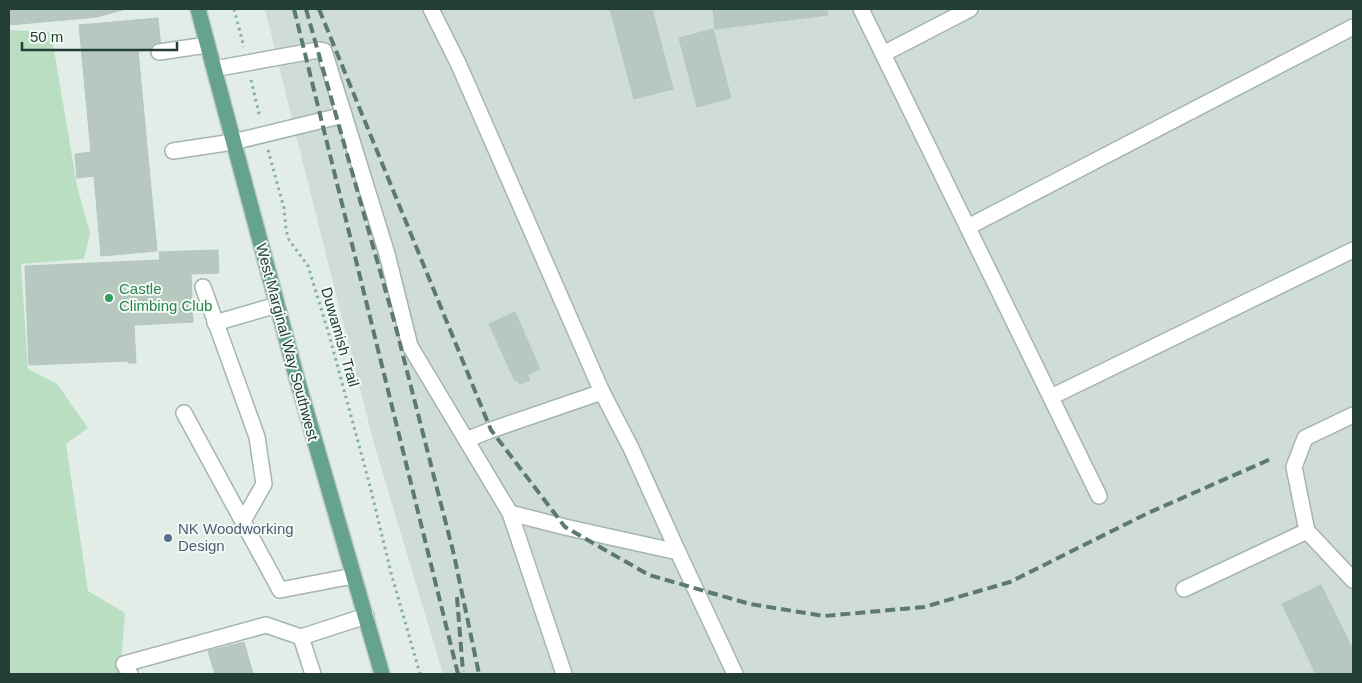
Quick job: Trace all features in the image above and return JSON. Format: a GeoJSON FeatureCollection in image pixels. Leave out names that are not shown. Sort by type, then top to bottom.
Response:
{"type":"FeatureCollection","features":[{"type":"Feature","properties":{"kind":"main road","name":"West Marginal Way Southwest"},"geometry":{"type":"LineString","coordinates":[[198,9],[299,388],[382,674]]}},
{"type":"Feature","properties":{"kind":"lane"},"geometry":{"type":"LineString","coordinates":[[431,9],[458,63],[602,392],[631,448],[735,674]]}},
{"type":"Feature","properties":{"kind":"lane"},"geometry":{"type":"LineString","coordinates":[[861,9],[1099,496]]}},
{"type":"Feature","properties":{"kind":"lane"},"geometry":{"type":"LineString","coordinates":[[883,54],[970,9]]}},
{"type":"Feature","properties":{"kind":"lane"},"geometry":{"type":"LineString","coordinates":[[968,227],[1353,26]]}},
{"type":"Feature","properties":{"kind":"lane"},"geometry":{"type":"LineString","coordinates":[[158,52],[207,45]]}},
{"type":"Feature","properties":{"kind":"lane"},"geometry":{"type":"LineString","coordinates":[[214,69],[318,50],[324,51],[386,254],[410,346],[510,513],[564,674]]}},
{"type":"Feature","properties":{"kind":"lane"},"geometry":{"type":"LineString","coordinates":[[173,151],[233,142],[344,115]]}},
{"type":"Feature","properties":{"kind":"lane"},"geometry":{"type":"LineString","coordinates":[[1050,397],[1353,250]]}},
{"type":"Feature","properties":{"kind":"lane"},"geometry":{"type":"LineString","coordinates":[[203,287],[257,437],[264,484],[242,521]]}},
{"type":"Feature","properties":{"kind":"lane"},"geometry":{"type":"LineString","coordinates":[[215,323],[277,305]]}},
{"type":"Feature","properties":{"kind":"lane"},"geometry":{"type":"LineString","coordinates":[[466,440],[602,392]]}},
{"type":"Feature","properties":{"kind":"lane"},"geometry":{"type":"LineString","coordinates":[[184,412],[280,590],[353,576]]}},
{"type":"Feature","properties":{"kind":"lane"},"geometry":{"type":"LineString","coordinates":[[1353,415],[1305,438],[1294,467],[1307,531],[1353,580]]}},
{"type":"Feature","properties":{"kind":"lane"},"geometry":{"type":"LineString","coordinates":[[510,513],[678,552]]}},
{"type":"Feature","properties":{"kind":"lane"},"geometry":{"type":"LineString","coordinates":[[1184,589],[1307,531]]}},
{"type":"Feature","properties":{"kind":"lane"},"geometry":{"type":"LineString","coordinates":[[130,674],[124,664],[266,625],[301,637],[366,616]]}},
{"type":"Feature","properties":{"kind":"lane"},"geometry":{"type":"LineString","coordinates":[[301,637],[313,674]]}},
{"type":"Feature","properties":{"kind":"path","name":"Duwamish Trail"},"geometry":{"type":"LineString","coordinates":[[234,9],[284,208],[286,230],[289,240],[308,266],[328,331],[391,573],[420,674]]}},
{"type":"Feature","properties":{"kind":"shaded area"},"geometry":{"type":"Polygon","coordinates":[[[265,9],[1353,9],[1353,674],[443,674],[374,444],[265,9]]]}},
{"type":"Feature","properties":{"kind":"green space"},"geometry":{"type":"Polygon","coordinates":[[[9,30],[51,32],[77,186],[90,233],[84,259],[21,264],[28,369],[57,384],[88,428],[66,444],[88,591],[125,613],[120,674],[9,674],[9,30]]]}},
{"type":"Feature","properties":{"kind":"building"},"geometry":{"type":"Polygon","coordinates":[[[9,9],[126,9],[97,17],[9,25],[9,9]]]}},
{"type":"Feature","properties":{"kind":"building"},"geometry":{"type":"Polygon","coordinates":[[[610,9],[652,9],[673,89],[634,99],[610,9]]]}},
{"type":"Feature","properties":{"kind":"building"},"geometry":{"type":"Polygon","coordinates":[[[713,9],[827,9],[828,15],[715,29],[713,9]]]}},
{"type":"Feature","properties":{"kind":"building"},"geometry":{"type":"Polygon","coordinates":[[[158,18],[161,49],[138,51],[157,251],[101,256],[94,176],[77,178],[75,154],[91,152],[79,25],[158,18]]]}},
{"type":"Feature","properties":{"kind":"building"},"geometry":{"type":"Polygon","coordinates":[[[713,29],[731,98],[697,107],[679,38],[713,29]]]}},
{"type":"Feature","properties":{"kind":"building","name":"Castle Climbing Club"},"geometry":{"type":"Polygon","coordinates":[[[218,250],[219,273],[191,274],[193,322],[134,325],[136,363],[128,363],[128,361],[29,365],[25,266],[160,260],[159,252],[218,250]]]}},
{"type":"Feature","properties":{"kind":"building"},"geometry":{"type":"Polygon","coordinates":[[[515,312],[540,369],[527,375],[530,380],[519,384],[518,380],[515,381],[489,324],[515,312]]]}},
{"type":"Feature","properties":{"kind":"building"},"geometry":{"type":"Polygon","coordinates":[[[1321,585],[1353,650],[1353,674],[1316,674],[1282,604],[1321,585]]]}},
{"type":"Feature","properties":{"kind":"building"},"geometry":{"type":"Polygon","coordinates":[[[244,642],[253,674],[215,674],[208,651],[244,642]]]}},
{"type":"Feature","properties":{"kind":"railway"},"geometry":{"type":"LineString","coordinates":[[294,9],[458,674]]}},
{"type":"Feature","properties":{"kind":"railway"},"geometry":{"type":"LineString","coordinates":[[306,9],[395,324],[454,555],[479,674]]}},
{"type":"Feature","properties":{"kind":"railway"},"geometry":{"type":"LineString","coordinates":[[319,9],[491,430],[565,527],[649,575],[750,604],[824,616],[924,607],[1010,582],[1148,513],[1273,458]]}},
{"type":"Feature","properties":{"kind":"railway"},"geometry":{"type":"LineString","coordinates":[[457,597],[463,672]]}},
{"type":"Feature","properties":{"kind":"place","name":"Castle Climbing Club"},"geometry":{"type":"Point","coordinates":[109,298]}},
{"type":"Feature","properties":{"kind":"place","name":"NK Woodworking Design"},"geometry":{"type":"Point","coordinates":[168,538]}}]}
